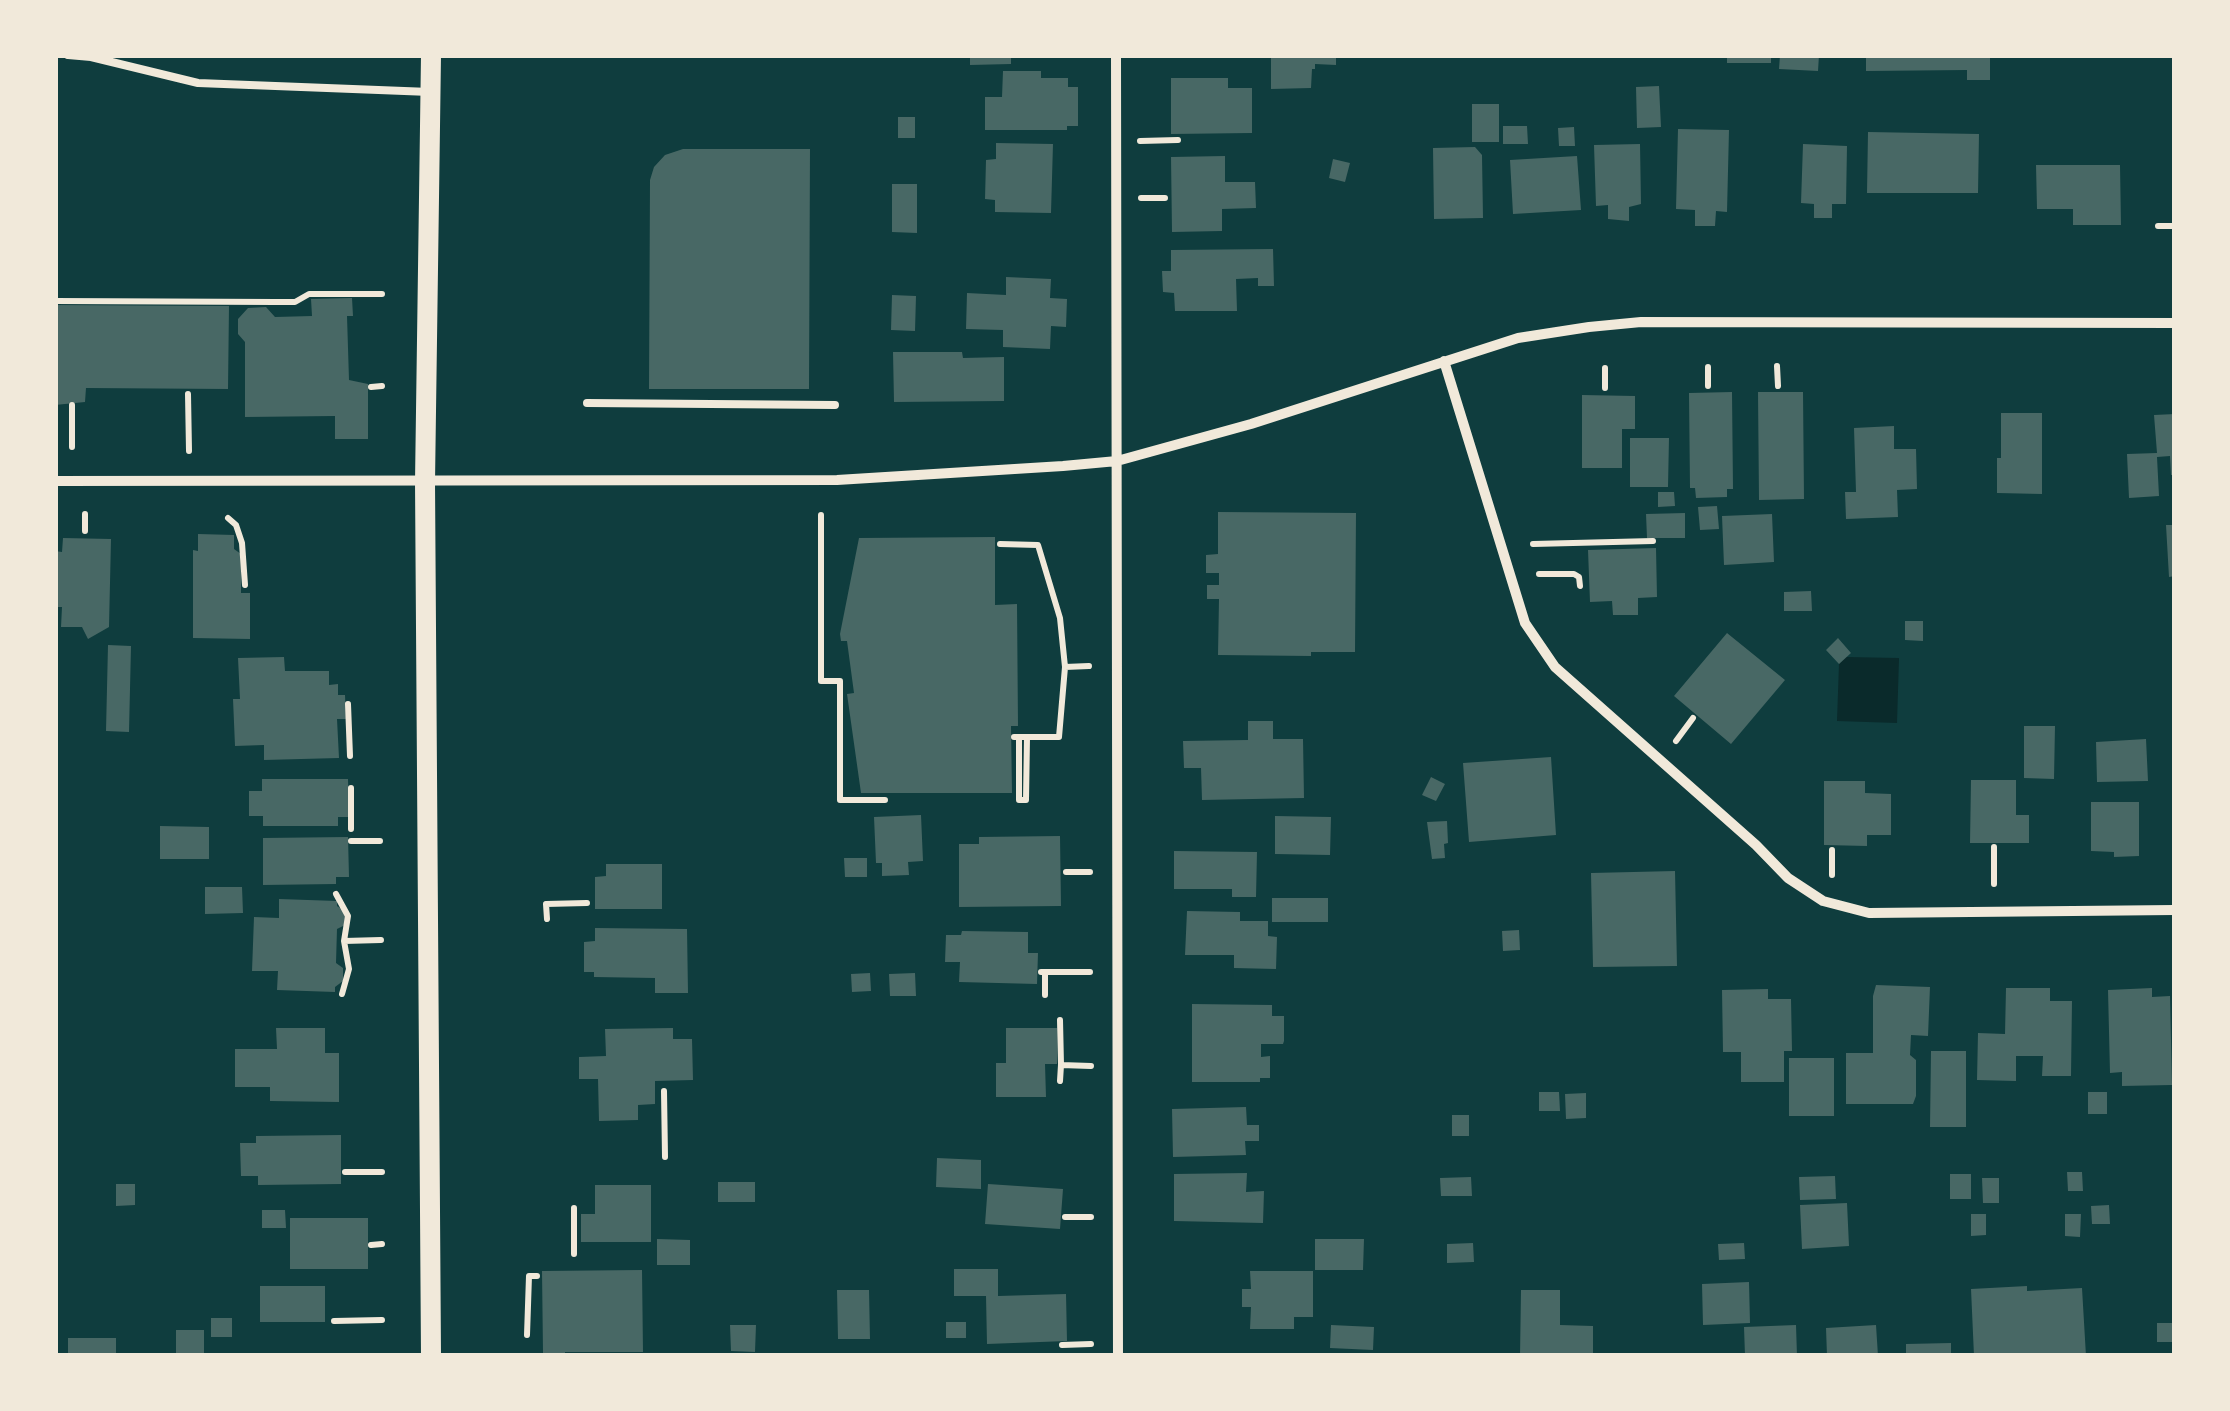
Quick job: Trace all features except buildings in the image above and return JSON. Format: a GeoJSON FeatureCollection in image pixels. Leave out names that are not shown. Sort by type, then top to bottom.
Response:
{"type":"FeatureCollection","features":[{"type":"Feature","properties":{"kind":"main road"},"geometry":{"type":"LineString","coordinates":[[430,55],[425,482],[431,1356]]}},
{"type":"Feature","properties":{"kind":"street"},"geometry":{"type":"LineString","coordinates":[[1116,55],[1118,1356]]}},
{"type":"Feature","properties":{"kind":"street"},"geometry":{"type":"LineString","coordinates":[[55,480],[837,480],[1116,461],[1251,424],[1518,338],[1641,322],[2175,323]]}},
{"type":"Feature","properties":{"kind":"street"},"geometry":{"type":"LineString","coordinates":[[1444,361],[1525,623],[1555,667],[1788,878],[1823,901],[1869,913],[2175,910]]}},
{"type":"Feature","properties":{"kind":"lane"},"geometry":{"type":"LineString","coordinates":[[68,55],[198,83],[430,92]]}},
{"type":"Feature","properties":{"kind":"lane"},"geometry":{"type":"LineString","coordinates":[[586,403],[835,404]]}},
{"type":"Feature","properties":{"kind":"path"},"geometry":{"type":"LineString","coordinates":[[1140,141],[1178,140]]}},
{"type":"Feature","properties":{"kind":"path"},"geometry":{"type":"LineString","coordinates":[[1141,198],[1165,198]]}},
{"type":"Feature","properties":{"kind":"path"},"geometry":{"type":"LineString","coordinates":[[2158,226],[2175,226]]}},
{"type":"Feature","properties":{"kind":"path"},"geometry":{"type":"LineString","coordinates":[[55,300],[295,302],[309,294],[382,294]]}},
{"type":"Feature","properties":{"kind":"path"},"geometry":{"type":"LineString","coordinates":[[1778,366],[1778,386]]}},
{"type":"Feature","properties":{"kind":"path"},"geometry":{"type":"LineString","coordinates":[[1708,367],[1708,386]]}},
{"type":"Feature","properties":{"kind":"path"},"geometry":{"type":"LineString","coordinates":[[1604,368],[1605,388]]}},
{"type":"Feature","properties":{"kind":"path"},"geometry":{"type":"LineString","coordinates":[[370,387],[382,386]]}},
{"type":"Feature","properties":{"kind":"path"},"geometry":{"type":"LineString","coordinates":[[188,394],[190,451]]}},
{"type":"Feature","properties":{"kind":"path"},"geometry":{"type":"LineString","coordinates":[[72,404],[72,447]]}},
{"type":"Feature","properties":{"kind":"path"},"geometry":{"type":"LineString","coordinates":[[85,514],[85,531]]}},
{"type":"Feature","properties":{"kind":"path"},"geometry":{"type":"LineString","coordinates":[[821,515],[821,681],[840,682],[840,800],[884,800]]}},
{"type":"Feature","properties":{"kind":"path"},"geometry":{"type":"LineString","coordinates":[[228,518],[236,525],[242,543],[245,585]]}},
{"type":"Feature","properties":{"kind":"path"},"geometry":{"type":"LineString","coordinates":[[1532,544],[1653,541]]}},
{"type":"Feature","properties":{"kind":"path"},"geometry":{"type":"LineString","coordinates":[[1000,544],[1038,545],[1060,618],[1065,667],[1059,737],[1020,738]]}},
{"type":"Feature","properties":{"kind":"path"},"geometry":{"type":"LineString","coordinates":[[1538,574],[1574,574],[1580,586]]}},
{"type":"Feature","properties":{"kind":"path"},"geometry":{"type":"LineString","coordinates":[[1065,667],[1089,666]]}},
{"type":"Feature","properties":{"kind":"path"},"geometry":{"type":"LineString","coordinates":[[348,704],[345,723],[350,756]]}},
{"type":"Feature","properties":{"kind":"path"},"geometry":{"type":"LineString","coordinates":[[1676,740],[1693,718]]}},
{"type":"Feature","properties":{"kind":"path"},"geometry":{"type":"LineString","coordinates":[[1020,738],[1026,800],[1019,800],[1020,738]]}},
{"type":"Feature","properties":{"kind":"path"},"geometry":{"type":"LineString","coordinates":[[351,788],[352,830]]}},
{"type":"Feature","properties":{"kind":"path"},"geometry":{"type":"LineString","coordinates":[[351,841],[380,841]]}},
{"type":"Feature","properties":{"kind":"path"},"geometry":{"type":"LineString","coordinates":[[1994,847],[1994,884]]}},
{"type":"Feature","properties":{"kind":"path"},"geometry":{"type":"LineString","coordinates":[[1832,850],[1832,875]]}},
{"type":"Feature","properties":{"kind":"path"},"geometry":{"type":"LineString","coordinates":[[1066,872],[1090,872]]}},
{"type":"Feature","properties":{"kind":"path"},"geometry":{"type":"LineString","coordinates":[[336,894],[348,916],[344,941],[349,969],[342,994]]}},
{"type":"Feature","properties":{"kind":"path"},"geometry":{"type":"LineString","coordinates":[[547,919],[546,904],[587,904]]}},
{"type":"Feature","properties":{"kind":"path"},"geometry":{"type":"LineString","coordinates":[[344,941],[380,940]]}},
{"type":"Feature","properties":{"kind":"path"},"geometry":{"type":"LineString","coordinates":[[1045,995],[1043,972],[1090,972]]}},
{"type":"Feature","properties":{"kind":"path"},"geometry":{"type":"LineString","coordinates":[[1060,1020],[1060,1081]]}},
{"type":"Feature","properties":{"kind":"path"},"geometry":{"type":"LineString","coordinates":[[1061,1065],[1091,1066]]}},
{"type":"Feature","properties":{"kind":"path"},"geometry":{"type":"LineString","coordinates":[[664,1091],[665,1157]]}},
{"type":"Feature","properties":{"kind":"path"},"geometry":{"type":"LineString","coordinates":[[345,1172],[382,1172]]}},
{"type":"Feature","properties":{"kind":"path"},"geometry":{"type":"LineString","coordinates":[[574,1208],[574,1254]]}},
{"type":"Feature","properties":{"kind":"path"},"geometry":{"type":"LineString","coordinates":[[1065,1217],[1091,1218]]}},
{"type":"Feature","properties":{"kind":"path"},"geometry":{"type":"LineString","coordinates":[[371,1245],[382,1244]]}},
{"type":"Feature","properties":{"kind":"path"},"geometry":{"type":"LineString","coordinates":[[527,1335],[529,1276],[538,1276]]}},
{"type":"Feature","properties":{"kind":"path"},"geometry":{"type":"LineString","coordinates":[[334,1320],[382,1320]]}},
{"type":"Feature","properties":{"kind":"path"},"geometry":{"type":"LineString","coordinates":[[1062,1345],[1090,1344]]}},
{"type":"Feature","properties":{"kind":"water"},"geometry":{"type":"Polygon","coordinates":[[[1846,657],[1899,658],[1897,723],[1837,721],[1839,664],[1846,657]]]}}]}
